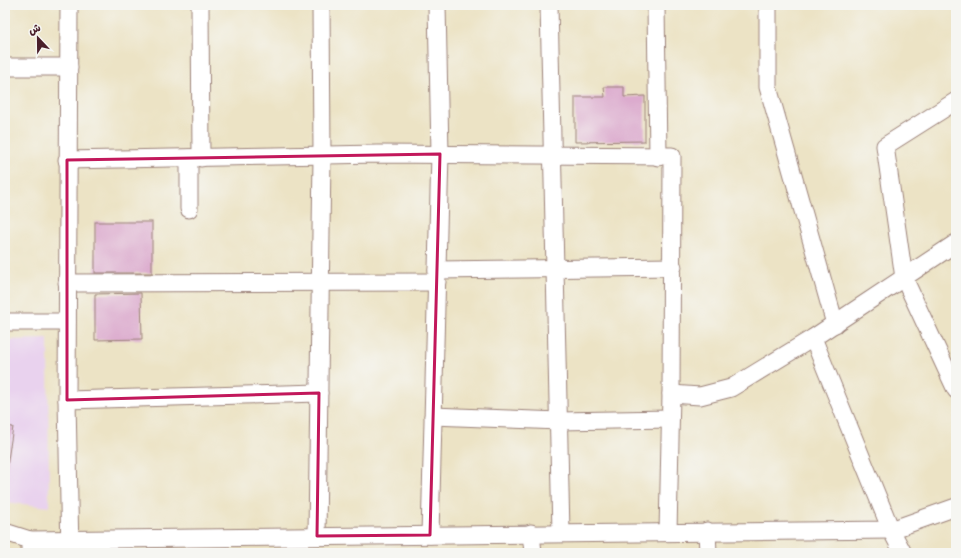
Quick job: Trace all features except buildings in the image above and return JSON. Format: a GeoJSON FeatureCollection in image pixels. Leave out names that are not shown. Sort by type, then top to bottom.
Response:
{"type":"FeatureCollection","features":[{"type":"Feature","properties":{"kind":"street"},"geometry":{"type":"LineString","coordinates":[[69,5],[67,160],[67,400],[70,546]]}},
{"type":"Feature","properties":{"kind":"street"},"geometry":{"type":"LineString","coordinates":[[189,209],[195,158],[200,5]]}},
{"type":"Feature","properties":{"kind":"street"},"geometry":{"type":"LineString","coordinates":[[317,536],[322,156],[321,5]]}},
{"type":"Feature","properties":{"kind":"street"},"geometry":{"type":"LineString","coordinates":[[430,535],[440,154],[437,5]]}},
{"type":"Feature","properties":{"kind":"street"},"geometry":{"type":"LineString","coordinates":[[549,5],[561,533]]}},
{"type":"Feature","properties":{"kind":"street"},"geometry":{"type":"LineString","coordinates":[[656,5],[658,157]]}},
{"type":"Feature","properties":{"kind":"street"},"geometry":{"type":"LineString","coordinates":[[768,5],[768,87],[835,324]]}},
{"type":"Feature","properties":{"kind":"street"},"geometry":{"type":"LineString","coordinates":[[5,67],[69,67]]}},
{"type":"Feature","properties":{"kind":"street"},"geometry":{"type":"LineString","coordinates":[[956,101],[885,146],[904,278],[956,390]]}},
{"type":"Feature","properties":{"kind":"street"},"geometry":{"type":"LineString","coordinates":[[67,160],[440,154],[672,156],[673,267],[668,532]]}},
{"type":"Feature","properties":{"kind":"street"},"geometry":{"type":"LineString","coordinates":[[671,394],[700,396],[731,388],[835,324],[956,243]]}},
{"type":"Feature","properties":{"kind":"street"},"geometry":{"type":"LineString","coordinates":[[67,283],[320,283],[554,269],[673,267]]}},
{"type":"Feature","properties":{"kind":"street"},"geometry":{"type":"LineString","coordinates":[[5,322],[67,322]]}},
{"type":"Feature","properties":{"kind":"street"},"geometry":{"type":"LineString","coordinates":[[813,338],[891,530],[903,553]]}},
{"type":"Feature","properties":{"kind":"street"},"geometry":{"type":"LineString","coordinates":[[67,400],[319,393]]}},
{"type":"Feature","properties":{"kind":"street"},"geometry":{"type":"LineString","coordinates":[[433,416],[558,421],[670,419]]}},
{"type":"Feature","properties":{"kind":"street"},"geometry":{"type":"LineString","coordinates":[[30,547],[317,536],[891,530],[956,507]]}},
{"type":"Feature","properties":{"kind":"street"},"geometry":{"type":"LineString","coordinates":[[891,530],[893,553]]}},
{"type":"Feature","properties":{"kind":"street"},"geometry":{"type":"LineString","coordinates":[[707,531],[708,553]]}},
{"type":"Feature","properties":{"kind":"street"},"geometry":{"type":"LineString","coordinates":[[5,532],[30,547],[59,553]]}},
{"type":"Feature","properties":{"kind":"street"},"geometry":{"type":"LineString","coordinates":[[531,534],[533,553]]}},
{"type":"Feature","properties":{"kind":"highlighted area"},"geometry":{"type":"Polygon","coordinates":[[[440,154],[430,535],[317,536],[319,393],[67,400],[67,160],[440,154]]]}},
{"type":"Feature","properties":{"kind":"shaded area"},"geometry":{"type":"Polygon","coordinates":[[[48,339],[49,507],[5,502],[5,340],[48,339]]]}}]}
